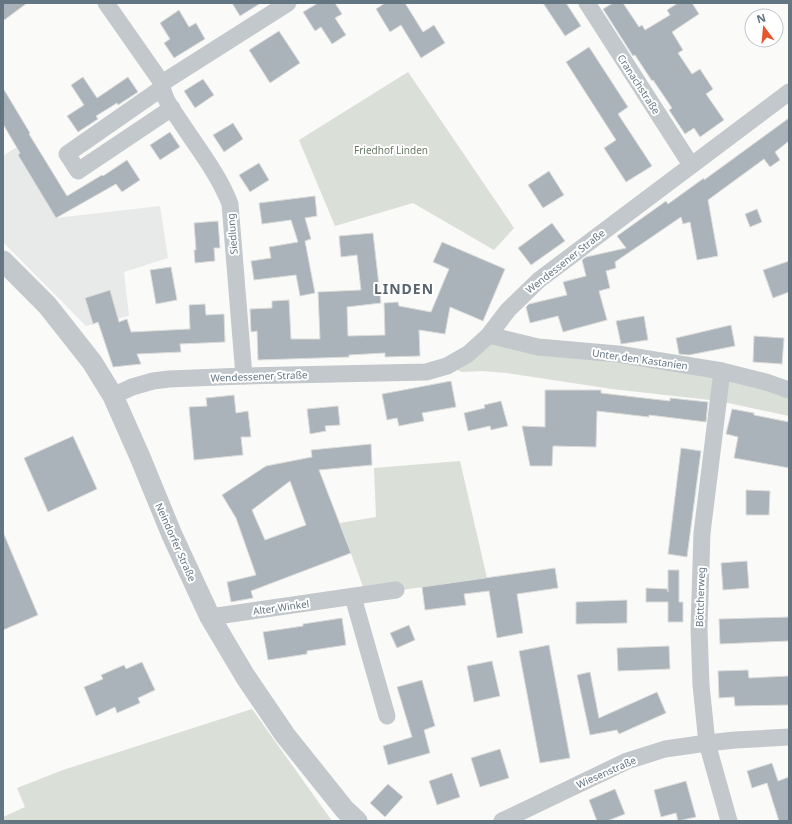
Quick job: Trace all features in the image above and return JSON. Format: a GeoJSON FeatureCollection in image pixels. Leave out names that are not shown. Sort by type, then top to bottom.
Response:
{"type":"FeatureCollection","features":[{"type":"Feature","properties":{"kind":"street","name":"Siedlung"},"geometry":{"type":"LineString","coordinates":[[106,3],[162,86],[172,108],[224,187],[230,204],[244,376]]}},
{"type":"Feature","properties":{"kind":"street"},"geometry":{"type":"LineString","coordinates":[[172,108],[78,171],[67,154],[162,86],[288,3]]}},
{"type":"Feature","properties":{"kind":"street","name":"Cranachstraße"},"geometry":{"type":"LineString","coordinates":[[587,3],[691,165]]}},
{"type":"Feature","properties":{"kind":"street","name":"Wendessener Straße"},"geometry":{"type":"LineString","coordinates":[[113,396],[132,387],[153,381],[169,379],[426,372],[447,366],[468,354],[489,335],[508,310],[539,280],[789,92]]}},
{"type":"Feature","properties":{"kind":"street","name":"Neindorfer Straße"},"geometry":{"type":"LineString","coordinates":[[3,261],[51,310],[92,362],[113,396],[140,456],[172,535],[210,617],[245,676],[285,735],[345,810],[356,821]]}},
{"type":"Feature","properties":{"kind":"street","name":"Unter den Kastanien"},"geometry":{"type":"LineString","coordinates":[[489,335],[538,347],[618,354],[722,371],[766,382],[789,390]]}},
{"type":"Feature","properties":{"kind":"street","name":"Böttcherweg"},"geometry":{"type":"LineString","coordinates":[[722,371],[702,533],[699,628],[701,685],[707,743],[729,821]]}},
{"type":"Feature","properties":{"kind":"street","name":"Alter Winkel"},"geometry":{"type":"LineString","coordinates":[[210,617],[396,590]]}},
{"type":"Feature","properties":{"kind":"street"},"geometry":{"type":"LineString","coordinates":[[353,597],[387,716]]}},
{"type":"Feature","properties":{"kind":"street","name":"Wiesenstraße"},"geometry":{"type":"LineString","coordinates":[[502,821],[627,760],[665,749],[707,743],[789,737]]}},
{"type":"Feature","properties":{"kind":"shaded area"},"geometry":{"type":"Polygon","coordinates":[[[17,147],[56,218],[160,206],[168,258],[124,272],[129,316],[86,326],[3,242],[3,156],[17,147]]]}},
{"type":"Feature","properties":{"kind":"green space","name":"Friedhof Linden"},"geometry":{"type":"Polygon","coordinates":[[[408,72],[514,228],[494,250],[413,203],[335,226],[299,140],[408,72]]]}},
{"type":"Feature","properties":{"kind":"green space"},"geometry":{"type":"Polygon","coordinates":[[[489,335],[789,390],[789,416],[719,401],[612,389],[507,373],[482,371],[462,372],[447,366],[489,335]]]}},
{"type":"Feature","properties":{"kind":"green space"},"geometry":{"type":"Polygon","coordinates":[[[460,461],[487,578],[366,595],[340,523],[376,517],[374,468],[460,461]]]}},
{"type":"Feature","properties":{"kind":"green space"},"geometry":{"type":"Polygon","coordinates":[[[252,709],[332,821],[3,821],[3,817],[25,807],[17,788],[63,770],[252,709]]]}},
{"type":"Feature","properties":{"kind":"building"},"geometry":{"type":"Polygon","coordinates":[[[3,3],[27,3],[3,21],[3,3]]]}},
{"type":"Feature","properties":{"kind":"building"},"geometry":{"type":"Polygon","coordinates":[[[232,3],[261,3],[240,16],[232,3]]]}},
{"type":"Feature","properties":{"kind":"building"},"geometry":{"type":"Polygon","coordinates":[[[318,3],[335,3],[342,14],[335,18],[346,35],[332,44],[321,27],[315,31],[303,12],[318,3]]]}},
{"type":"Feature","properties":{"kind":"building"},"geometry":{"type":"Polygon","coordinates":[[[385,3],[405,3],[423,32],[434,25],[445,43],[421,58],[401,25],[390,32],[376,9],[385,3]]]}},
{"type":"Feature","properties":{"kind":"building"},"geometry":{"type":"Polygon","coordinates":[[[543,3],[566,3],[581,26],[565,36],[543,3]]]}},
{"type":"Feature","properties":{"kind":"building"},"geometry":{"type":"Polygon","coordinates":[[[613,3],[623,3],[639,27],[642,25],[645,30],[670,15],[667,10],[678,3],[692,3],[699,14],[672,32],[683,50],[678,53],[692,74],[700,69],[713,89],[706,94],[724,120],[700,137],[694,128],[685,134],[669,110],[672,108],[635,55],[633,56],[603,9],[613,3]]]}},
{"type":"Feature","properties":{"kind":"building"},"geometry":{"type":"Polygon","coordinates":[[[179,10],[189,27],[196,23],[205,39],[174,58],[164,43],[170,39],[160,23],[179,10]]]}},
{"type":"Feature","properties":{"kind":"building"},"geometry":{"type":"Polygon","coordinates":[[[279,31],[300,63],[270,83],[249,50],[279,31]]]}},
{"type":"Feature","properties":{"kind":"building"},"geometry":{"type":"Polygon","coordinates":[[[589,47],[628,107],[618,114],[652,166],[626,182],[604,148],[616,140],[566,62],[589,47]]]}},
{"type":"Feature","properties":{"kind":"building"},"geometry":{"type":"Polygon","coordinates":[[[83,77],[97,98],[128,77],[138,92],[118,105],[117,103],[96,116],[98,119],[78,132],[67,116],[84,105],[71,85],[83,77]]]}},
{"type":"Feature","properties":{"kind":"building"},"geometry":{"type":"Polygon","coordinates":[[[203,79],[214,95],[195,108],[184,91],[203,79]]]}},
{"type":"Feature","properties":{"kind":"building"},"geometry":{"type":"Polygon","coordinates":[[[3,88],[67,196],[102,175],[103,176],[127,160],[140,180],[122,192],[116,184],[56,218],[18,155],[20,153],[3,124],[3,88]]]}},
{"type":"Feature","properties":{"kind":"building"},"geometry":{"type":"Polygon","coordinates":[[[789,118],[789,141],[775,152],[780,160],[770,167],[764,159],[708,200],[718,256],[697,260],[690,222],[683,224],[681,217],[615,262],[616,268],[606,271],[610,288],[599,291],[607,320],[563,332],[558,316],[530,323],[526,307],[529,304],[567,295],[563,282],[586,276],[582,260],[586,257],[626,248],[617,236],[666,201],[668,204],[704,178],[704,180],[789,118]]]}},
{"type":"Feature","properties":{"kind":"building"},"geometry":{"type":"Polygon","coordinates":[[[233,123],[243,139],[224,152],[213,135],[233,123]]]}},
{"type":"Feature","properties":{"kind":"building"},"geometry":{"type":"Polygon","coordinates":[[[170,132],[180,147],[160,160],[150,145],[170,132]]]}},
{"type":"Feature","properties":{"kind":"building"},"geometry":{"type":"Polygon","coordinates":[[[259,163],[269,180],[250,192],[239,175],[259,163]]]}},
{"type":"Feature","properties":{"kind":"building"},"geometry":{"type":"Polygon","coordinates":[[[549,171],[564,195],[543,208],[528,185],[549,171]]]}},
{"type":"Feature","properties":{"kind":"building"},"geometry":{"type":"Polygon","coordinates":[[[315,196],[317,216],[305,218],[311,239],[305,241],[315,293],[300,296],[296,275],[254,280],[251,261],[271,258],[269,247],[298,242],[291,220],[262,224],[259,203],[315,196]]]}},
{"type":"Feature","properties":{"kind":"building"},"geometry":{"type":"Polygon","coordinates":[[[757,209],[762,222],[750,227],[745,214],[757,209]]]}},
{"type":"Feature","properties":{"kind":"building"},"geometry":{"type":"Polygon","coordinates":[[[218,221],[220,248],[214,248],[215,261],[195,263],[194,250],[196,250],[194,223],[218,221]]]}},
{"type":"Feature","properties":{"kind":"building"},"geometry":{"type":"Polygon","coordinates":[[[552,223],[565,241],[531,265],[518,248],[552,223]]]}},
{"type":"Feature","properties":{"kind":"building"},"geometry":{"type":"Polygon","coordinates":[[[373,233],[381,303],[347,307],[348,336],[385,335],[384,303],[398,302],[399,306],[431,312],[449,269],[433,262],[442,242],[505,269],[483,321],[450,307],[445,334],[419,330],[420,356],[385,357],[385,353],[349,355],[349,357],[258,360],[257,331],[251,332],[250,309],[272,308],[272,301],[289,300],[291,339],[320,339],[318,292],[361,290],[357,255],[341,257],[339,236],[373,233]]]}},
{"type":"Feature","properties":{"kind":"building"},"geometry":{"type":"Polygon","coordinates":[[[789,261],[789,292],[773,298],[763,270],[789,261]]]}},
{"type":"Feature","properties":{"kind":"building"},"geometry":{"type":"Polygon","coordinates":[[[171,267],[177,300],[156,304],[150,270],[171,267]]]}},
{"type":"Feature","properties":{"kind":"building"},"geometry":{"type":"Polygon","coordinates":[[[110,290],[119,322],[127,319],[131,332],[190,329],[189,305],[205,304],[206,315],[224,314],[225,342],[180,344],[181,352],[137,354],[141,364],[113,367],[98,322],[93,324],[85,298],[110,290]]]}},
{"type":"Feature","properties":{"kind":"building"},"geometry":{"type":"Polygon","coordinates":[[[644,316],[648,340],[621,344],[616,321],[644,316]]]}},
{"type":"Feature","properties":{"kind":"building"},"geometry":{"type":"Polygon","coordinates":[[[731,325],[735,346],[689,355],[679,354],[676,338],[731,325]]]}},
{"type":"Feature","properties":{"kind":"building"},"geometry":{"type":"Polygon","coordinates":[[[754,336],[784,338],[782,364],[753,362],[754,336]]]}},
{"type":"Feature","properties":{"kind":"building"},"geometry":{"type":"Polygon","coordinates":[[[451,381],[456,407],[422,413],[424,421],[399,426],[397,418],[387,420],[382,394],[451,381]]]}},
{"type":"Feature","properties":{"kind":"building"},"geometry":{"type":"Polygon","coordinates":[[[545,390],[601,390],[601,393],[670,401],[670,398],[708,402],[706,422],[649,415],[649,417],[597,411],[596,447],[553,446],[552,466],[530,466],[522,426],[545,427],[545,390]]]}},
{"type":"Feature","properties":{"kind":"building"},"geometry":{"type":"Polygon","coordinates":[[[234,395],[236,413],[248,411],[251,437],[241,437],[243,455],[194,460],[189,407],[207,406],[206,398],[234,395]]]}},
{"type":"Feature","properties":{"kind":"building"},"geometry":{"type":"Polygon","coordinates":[[[501,401],[508,426],[491,430],[490,426],[468,431],[464,413],[485,408],[484,405],[501,401]]]}},
{"type":"Feature","properties":{"kind":"building"},"geometry":{"type":"Polygon","coordinates":[[[338,406],[340,425],[325,426],[326,431],[310,434],[307,409],[338,406]]]}},
{"type":"Feature","properties":{"kind":"building"},"geometry":{"type":"Polygon","coordinates":[[[732,409],[789,422],[789,468],[734,458],[738,437],[726,434],[732,409]]]}},
{"type":"Feature","properties":{"kind":"building"},"geometry":{"type":"Polygon","coordinates":[[[73,436],[97,489],[48,512],[24,458],[73,436]]]}},
{"type":"Feature","properties":{"kind":"building"},"geometry":{"type":"Polygon","coordinates":[[[371,444],[372,465],[319,470],[351,553],[251,591],[253,598],[231,602],[227,582],[256,575],[236,518],[222,495],[266,466],[312,457],[311,450],[371,444]],[[290,481],[252,510],[265,540],[306,525],[290,481]]]}},
{"type":"Feature","properties":{"kind":"building"},"geometry":{"type":"Polygon","coordinates":[[[681,448],[701,451],[687,557],[668,554],[681,448]]]}},
{"type":"Feature","properties":{"kind":"building"},"geometry":{"type":"Polygon","coordinates":[[[746,490],[770,491],[769,515],[746,515],[746,490]]]}},
{"type":"Feature","properties":{"kind":"building"},"geometry":{"type":"Polygon","coordinates":[[[3,532],[38,615],[3,630],[3,532]]]}},
{"type":"Feature","properties":{"kind":"building"},"geometry":{"type":"Polygon","coordinates":[[[747,561],[749,588],[723,590],[721,563],[747,561]]]}},
{"type":"Feature","properties":{"kind":"building"},"geometry":{"type":"Polygon","coordinates":[[[555,568],[558,588],[517,594],[523,633],[497,638],[489,591],[464,594],[466,605],[425,610],[422,587],[555,568]]]}},
{"type":"Feature","properties":{"kind":"building"},"geometry":{"type":"Polygon","coordinates":[[[668,570],[679,570],[679,602],[683,602],[683,622],[668,622],[668,602],[646,602],[646,588],[668,589],[668,570]]]}},
{"type":"Feature","properties":{"kind":"building"},"geometry":{"type":"Polygon","coordinates":[[[627,600],[627,623],[576,624],[576,602],[627,600]]]}},
{"type":"Feature","properties":{"kind":"building"},"geometry":{"type":"Polygon","coordinates":[[[789,617],[789,641],[720,644],[719,619],[789,617]]]}},
{"type":"Feature","properties":{"kind":"building"},"geometry":{"type":"Polygon","coordinates":[[[342,618],[346,645],[307,651],[307,654],[268,660],[263,632],[342,618]]]}},
{"type":"Feature","properties":{"kind":"building"},"geometry":{"type":"Polygon","coordinates":[[[409,625],[415,640],[397,648],[390,633],[409,625]]]}},
{"type":"Feature","properties":{"kind":"building"},"geometry":{"type":"Polygon","coordinates":[[[549,645],[570,758],[540,763],[519,651],[549,645]]]}},
{"type":"Feature","properties":{"kind":"building"},"geometry":{"type":"Polygon","coordinates":[[[669,646],[670,669],[618,671],[617,648],[669,646]]]}},
{"type":"Feature","properties":{"kind":"building"},"geometry":{"type":"Polygon","coordinates":[[[492,661],[500,696],[474,702],[467,666],[492,661]]]}},
{"type":"Feature","properties":{"kind":"building"},"geometry":{"type":"Polygon","coordinates":[[[142,662],[155,690],[138,698],[140,703],[117,713],[115,707],[96,716],[84,687],[103,679],[101,675],[124,665],[126,669],[142,662]]]}},
{"type":"Feature","properties":{"kind":"building"},"geometry":{"type":"Polygon","coordinates":[[[748,670],[749,678],[789,676],[789,705],[735,706],[734,697],[719,698],[718,671],[748,670]]]}},
{"type":"Feature","properties":{"kind":"building"},"geometry":{"type":"Polygon","coordinates":[[[590,672],[599,718],[657,692],[666,713],[619,734],[617,730],[590,735],[577,675],[590,672]]]}},
{"type":"Feature","properties":{"kind":"building"},"geometry":{"type":"Polygon","coordinates":[[[422,680],[435,726],[424,730],[430,753],[388,765],[383,746],[412,737],[397,687],[422,680]]]}},
{"type":"Feature","properties":{"kind":"building"},"geometry":{"type":"Polygon","coordinates":[[[500,749],[509,778],[480,787],[471,758],[500,749]]]}},
{"type":"Feature","properties":{"kind":"building"},"geometry":{"type":"Polygon","coordinates":[[[772,763],[778,781],[789,777],[789,821],[779,821],[767,783],[752,788],[747,771],[772,763]]]}},
{"type":"Feature","properties":{"kind":"building"},"geometry":{"type":"Polygon","coordinates":[[[452,773],[460,797],[437,805],[429,781],[452,773]]]}},
{"type":"Feature","properties":{"kind":"building"},"geometry":{"type":"Polygon","coordinates":[[[686,781],[696,817],[678,821],[676,813],[661,817],[654,790],[686,781]]]}},
{"type":"Feature","properties":{"kind":"building"},"geometry":{"type":"Polygon","coordinates":[[[388,784],[403,797],[385,817],[370,803],[388,784]]]}},
{"type":"Feature","properties":{"kind":"building"},"geometry":{"type":"Polygon","coordinates":[[[615,789],[625,814],[607,821],[597,821],[589,800],[615,789]]]}},
{"type":"Feature","properties":{"kind":"district","name":"LINDEN"},"geometry":{"type":"Point","coordinates":[404,288]}}]}
